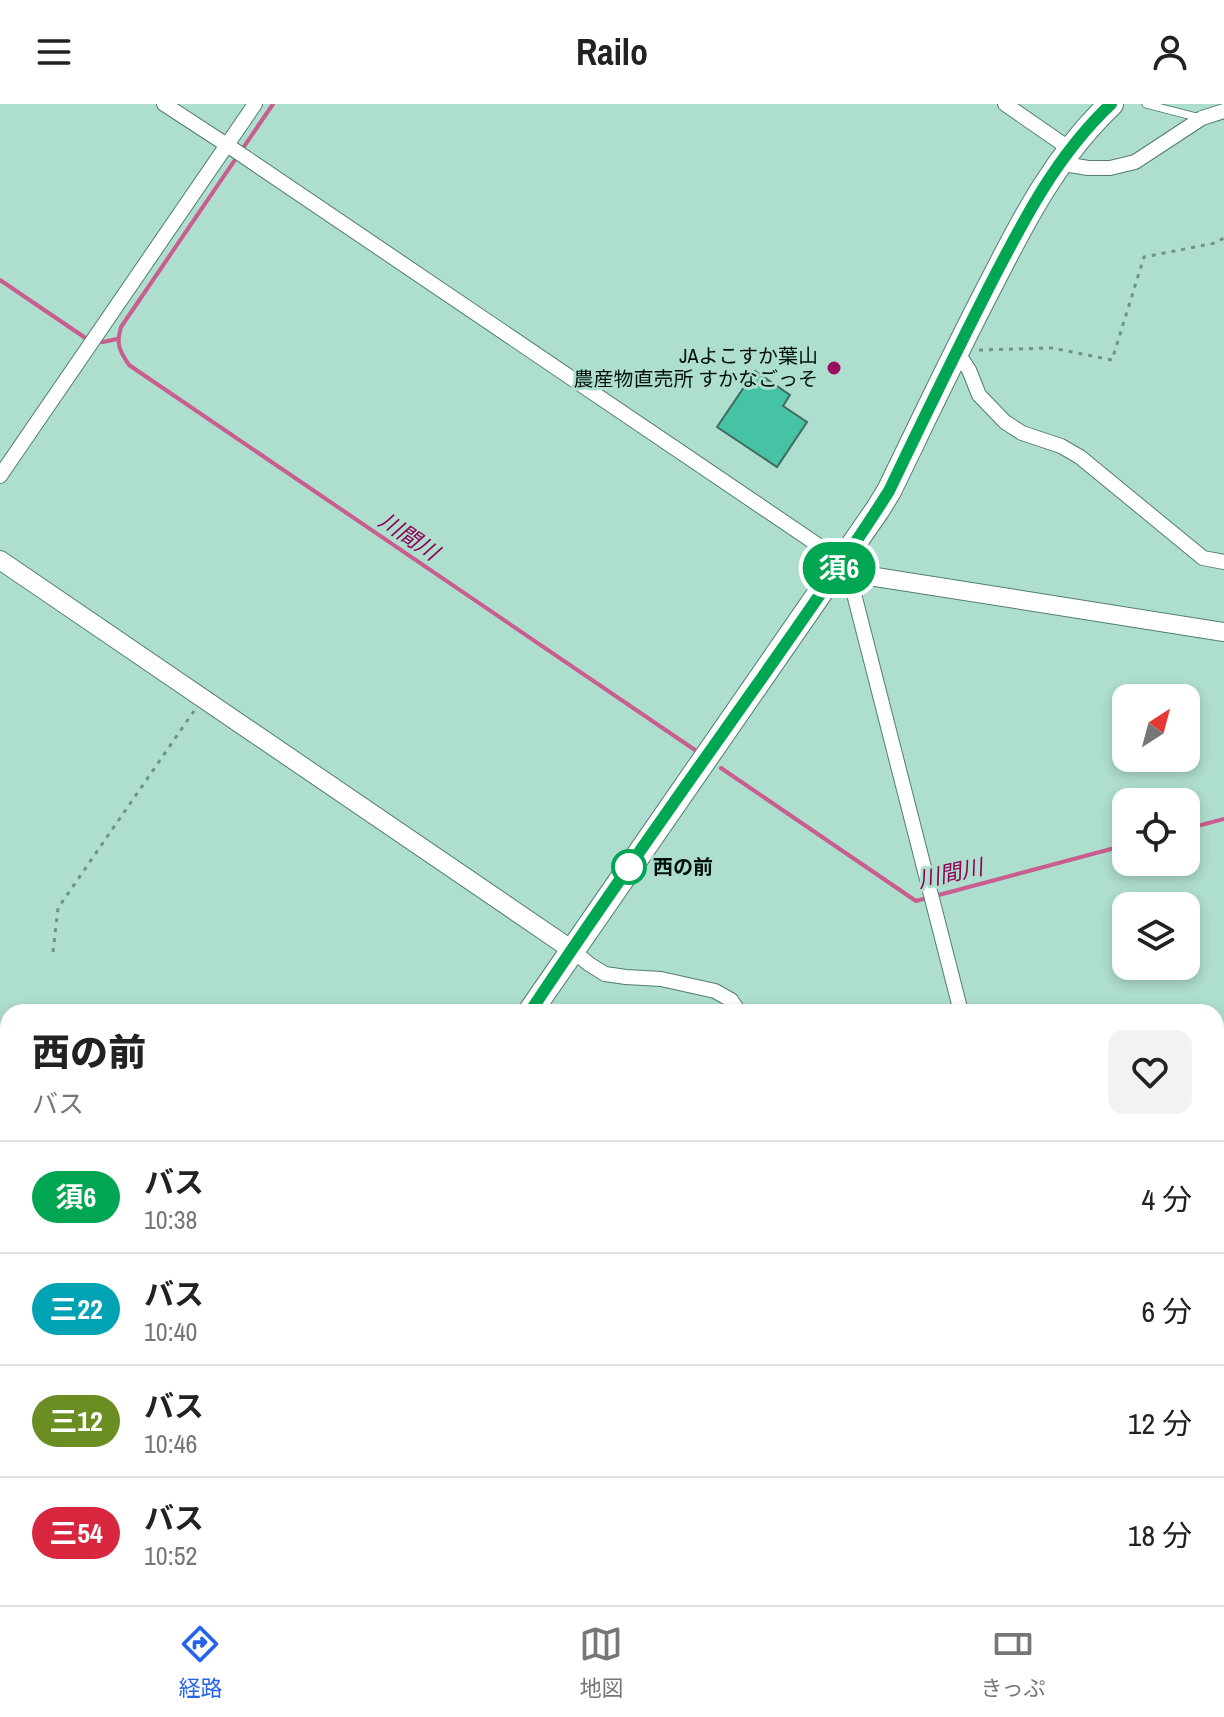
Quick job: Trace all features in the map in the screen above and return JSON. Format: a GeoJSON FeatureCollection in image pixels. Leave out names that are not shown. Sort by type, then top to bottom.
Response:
{"type":"FeatureCollection","features":[{"type":"Feature","properties":{"kind":"highway"},"geometry":{"type":"LineString","coordinates":[[535,1004],[850,567],[956,350],[1033,203],[1064,156],[1111,104]]}},
{"type":"Feature","properties":{"kind":"street"},"geometry":{"type":"LineString","coordinates":[[164,104],[863,575],[1224,632]]}},
{"type":"Feature","properties":{"kind":"street"},"geometry":{"type":"LineString","coordinates":[[0,476],[230,147],[255,104]]}},
{"type":"Feature","properties":{"kind":"street"},"geometry":{"type":"LineString","coordinates":[[1005,104],[1064,156],[1088,168],[1110,168],[1135,162],[1202,118],[1224,111]]}},
{"type":"Feature","properties":{"kind":"street"},"geometry":{"type":"LineString","coordinates":[[956,350],[969,370],[979,395],[1005,422],[1022,433],[1061,446],[1080,457],[1203,558],[1224,562]]}},
{"type":"Feature","properties":{"kind":"street"},"geometry":{"type":"LineString","coordinates":[[0,560],[605,974],[661,979],[715,991],[734,1004]]}},
{"type":"Feature","properties":{"kind":"street"},"geometry":{"type":"LineString","coordinates":[[850,567],[853,590],[959,1004]]}},
{"type":"Feature","properties":{"kind":"lane"},"geometry":{"type":"LineString","coordinates":[[1146,104],[1202,118]]}},
{"type":"Feature","properties":{"kind":"path"},"geometry":{"type":"LineString","coordinates":[[956,350],[1052,348],[1112,360],[1144,257],[1215,243],[1224,238]]}},
{"type":"Feature","properties":{"kind":"path"},"geometry":{"type":"LineString","coordinates":[[53,952],[58,908],[203,698]]}},
{"type":"Feature","properties":{"kind":"building"},"geometry":{"type":"Polygon","coordinates":[[[755,371],[790,395],[783,406],[807,422],[777,467],[717,427],[755,371]]]}},
{"type":"Feature","properties":{"kind":"waterway","name":"川間川"},"geometry":{"type":"LineString","coordinates":[[273,104],[121,327],[119,347],[129,365],[695,750]]}},
{"type":"Feature","properties":{"kind":"waterway","name":"川間川"},"geometry":{"type":"LineString","coordinates":[[0,280],[87,339]]}},
{"type":"Feature","properties":{"kind":"waterway","name":"川間川"},"geometry":{"type":"LineString","coordinates":[[96,341],[117,339]]}},
{"type":"Feature","properties":{"kind":"waterway","name":"川間川"},"geometry":{"type":"LineString","coordinates":[[721,768],[916,901],[927,898]]}},
{"type":"Feature","properties":{"kind":"waterway","name":"川間川"},"geometry":{"type":"LineString","coordinates":[[1200,825],[1224,819]]}},
{"type":"Feature","properties":{"kind":"waterway","name":"川間川"},"geometry":{"type":"LineString","coordinates":[[935,896],[1112,849]]}},
{"type":"Feature","properties":{"kind":"bus line","name":"須6"},"geometry":{"type":"LineString","coordinates":[[535,1004],[878,509],[1033,203],[1058,163],[1111,104]]}},
{"type":"Feature","properties":{"kind":"place","name":"JAよこすか葉山 農産物直売所 すかなごっそ"},"geometry":{"type":"Point","coordinates":[834,368]}},
{"type":"Feature","properties":{"kind":"place","name":"西の前"},"geometry":{"type":"Point","coordinates":[629,867]}}]}
